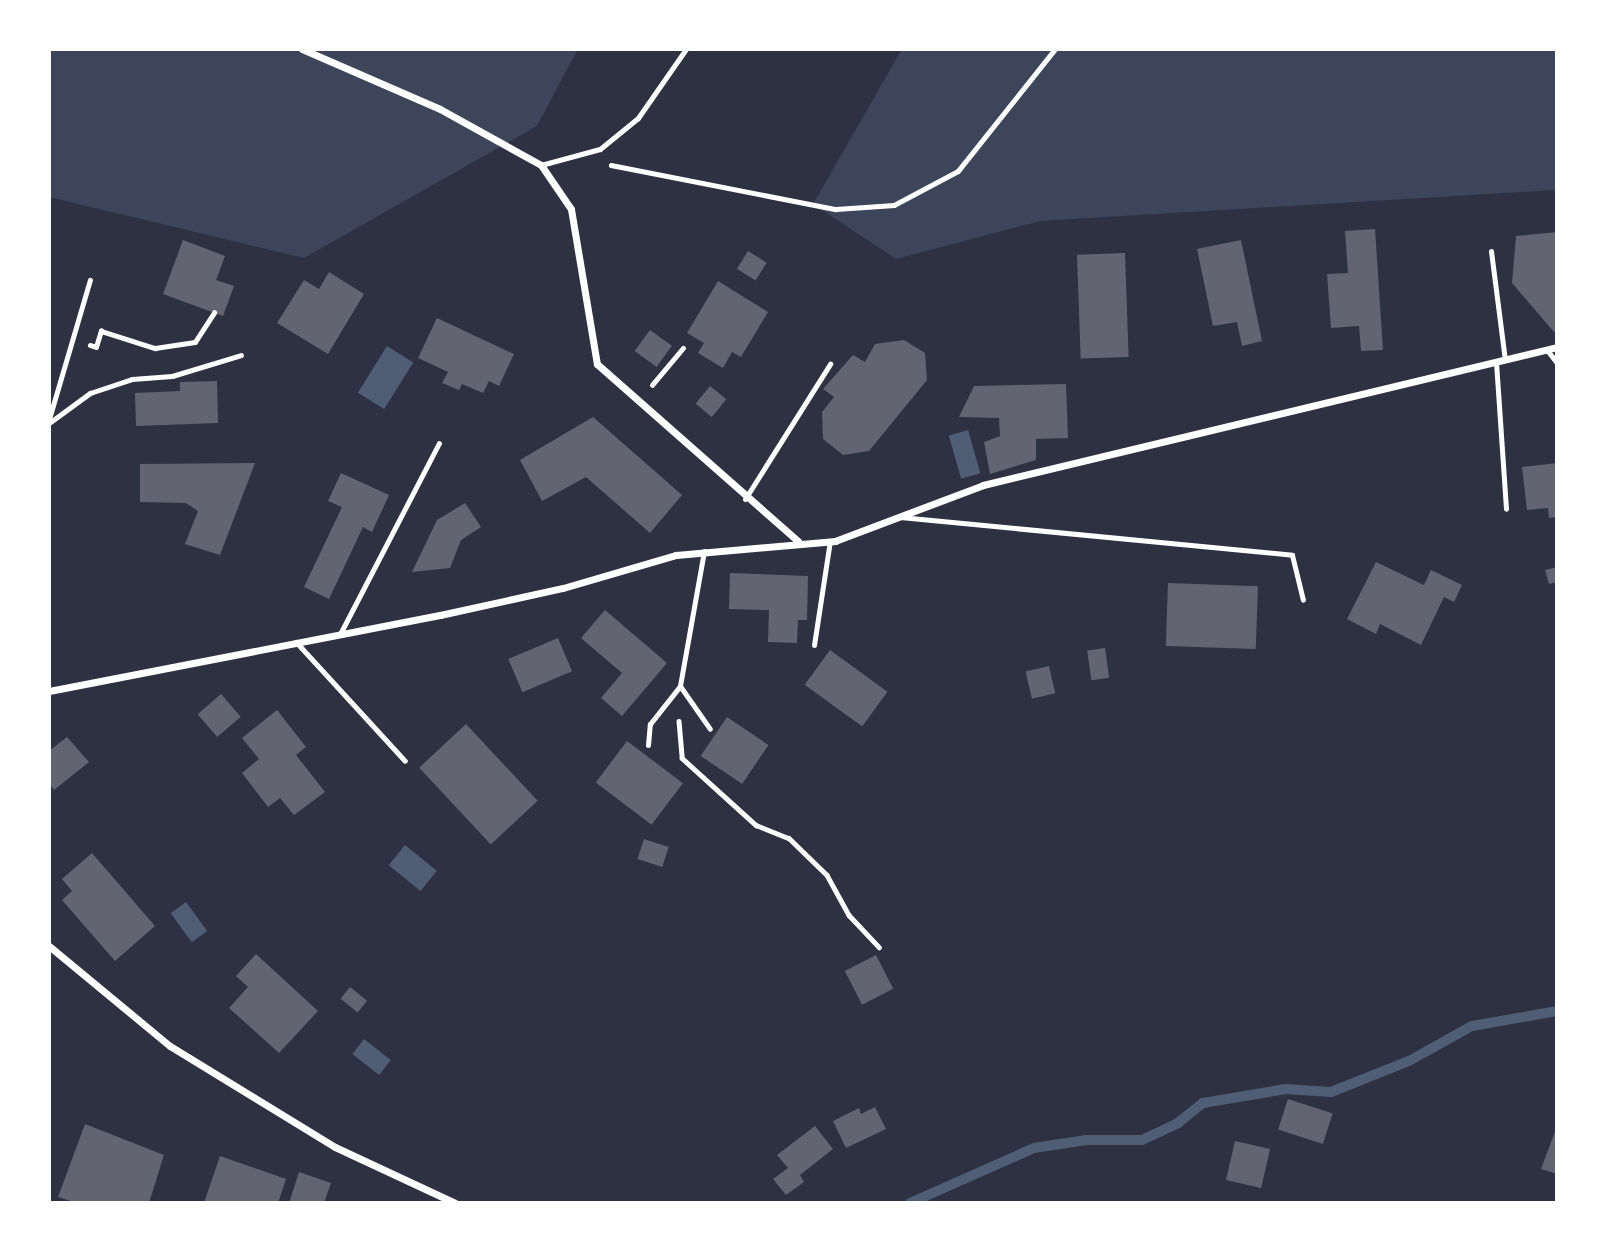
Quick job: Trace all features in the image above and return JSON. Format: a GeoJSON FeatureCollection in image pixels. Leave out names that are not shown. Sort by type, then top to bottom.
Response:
{"type":"FeatureCollection","features":[{"type":"Feature","properties":{"kind":"street"},"geometry":{"type":"LineString","coordinates":[[302,49],[440,109],[541,165],[571,209],[597,364],[745,499],[798,541]]}},
{"type":"Feature","properties":{"kind":"street"},"geometry":{"type":"LineString","coordinates":[[49,691],[563,588],[704,551],[798,541],[830,541],[983,485],[1557,347]]}},
{"type":"Feature","properties":{"kind":"street"},"geometry":{"type":"LineString","coordinates":[[49,946],[170,1046],[335,1147],[455,1203]]}},
{"type":"Feature","properties":{"kind":"lane"},"geometry":{"type":"LineString","coordinates":[[541,165],[600,149],[638,118],[686,49]]}},
{"type":"Feature","properties":{"kind":"lane"},"geometry":{"type":"LineString","coordinates":[[1491,251],[1501,361],[1506,509]]}},
{"type":"Feature","properties":{"kind":"lane"},"geometry":{"type":"LineString","coordinates":[[49,421],[90,280]]}},
{"type":"Feature","properties":{"kind":"lane"},"geometry":{"type":"LineString","coordinates":[[1547,350],[1557,363]]}},
{"type":"Feature","properties":{"kind":"lane"},"geometry":{"type":"LineString","coordinates":[[49,421],[90,393],[132,379],[172,376],[242,355]]}},
{"type":"Feature","properties":{"kind":"lane"},"geometry":{"type":"LineString","coordinates":[[745,499],[830,364]]}},
{"type":"Feature","properties":{"kind":"lane"},"geometry":{"type":"LineString","coordinates":[[340,634],[439,443]]}},
{"type":"Feature","properties":{"kind":"lane"},"geometry":{"type":"LineString","coordinates":[[900,517],[1292,555],[1303,600]]}},
{"type":"Feature","properties":{"kind":"lane"},"geometry":{"type":"LineString","coordinates":[[814,645],[830,541]]}},
{"type":"Feature","properties":{"kind":"lane"},"geometry":{"type":"LineString","coordinates":[[648,745],[650,724],[680,686],[704,551]]}},
{"type":"Feature","properties":{"kind":"lane"},"geometry":{"type":"LineString","coordinates":[[296,642],[405,761]]}},
{"type":"Feature","properties":{"kind":"lane"},"geometry":{"type":"LineString","coordinates":[[680,686],[710,729]]}},
{"type":"Feature","properties":{"kind":"path"},"geometry":{"type":"LineString","coordinates":[[573,157],[835,209],[894,205],[958,171],[1055,49]]}},
{"type":"Feature","properties":{"kind":"path"},"geometry":{"type":"LineString","coordinates":[[72,340],[96,347],[101,331],[155,348],[195,342],[214,313]]}},
{"type":"Feature","properties":{"kind":"path"},"geometry":{"type":"LineString","coordinates":[[638,402],[683,348]]}},
{"type":"Feature","properties":{"kind":"path"},"geometry":{"type":"LineString","coordinates":[[680,686],[682,758],[756,825],[789,838],[827,876],[849,915],[878,947]]}},
{"type":"Feature","properties":{"kind":"shaded area"},"geometry":{"type":"Polygon","coordinates":[[[49,49],[578,49],[537,126],[304,258],[49,197],[49,49]]]}},
{"type":"Feature","properties":{"kind":"shaded area"},"geometry":{"type":"Polygon","coordinates":[[[902,49],[1557,49],[1557,190],[1040,221],[896,259],[813,204],[902,49]]]}},
{"type":"Feature","properties":{"kind":"shaded area"},"geometry":{"type":"Polygon","coordinates":[[[387,346],[413,362],[384,409],[358,393],[387,346]]]}},
{"type":"Feature","properties":{"kind":"shaded area"},"geometry":{"type":"Polygon","coordinates":[[[968,430],[980,473],[961,479],[949,436],[968,430]]]}},
{"type":"Feature","properties":{"kind":"shaded area"},"geometry":{"type":"Polygon","coordinates":[[[405,845],[437,871],[421,891],[389,865],[405,845]]]}},
{"type":"Feature","properties":{"kind":"shaded area"},"geometry":{"type":"Polygon","coordinates":[[[186,902],[207,931],[192,942],[171,913],[186,902]]]}},
{"type":"Feature","properties":{"kind":"shaded area"},"geometry":{"type":"Polygon","coordinates":[[[364,1039],[391,1060],[379,1075],[352,1054],[364,1039]]]}},
{"type":"Feature","properties":{"kind":"building"},"geometry":{"type":"Polygon","coordinates":[[[1375,229],[1383,350],[1361,351],[1359,326],[1331,328],[1327,274],[1348,273],[1345,231],[1375,229]]]}},
{"type":"Feature","properties":{"kind":"building"},"geometry":{"type":"Polygon","coordinates":[[[1557,232],[1557,329],[1554,332],[1512,283],[1516,236],[1557,232]]]}},
{"type":"Feature","properties":{"kind":"building"},"geometry":{"type":"Polygon","coordinates":[[[183,240],[225,256],[216,280],[234,286],[223,316],[163,294],[183,240]]]}},
{"type":"Feature","properties":{"kind":"building"},"geometry":{"type":"Polygon","coordinates":[[[1241,240],[1262,341],[1242,346],[1237,322],[1213,326],[1197,249],[1241,240]]]}},
{"type":"Feature","properties":{"kind":"building"},"geometry":{"type":"Polygon","coordinates":[[[748,251],[767,263],[756,280],[737,269],[748,251]]]}},
{"type":"Feature","properties":{"kind":"building"},"geometry":{"type":"Polygon","coordinates":[[[1125,253],[1129,357],[1081,359],[1077,255],[1125,253]]]}},
{"type":"Feature","properties":{"kind":"building"},"geometry":{"type":"Polygon","coordinates":[[[329,272],[364,294],[328,354],[277,323],[304,280],[319,289],[329,272]]]}},
{"type":"Feature","properties":{"kind":"building"},"geometry":{"type":"Polygon","coordinates":[[[718,281],[768,312],[741,357],[732,352],[723,368],[698,353],[704,343],[687,333],[718,281]]]}},
{"type":"Feature","properties":{"kind":"building"},"geometry":{"type":"Polygon","coordinates":[[[437,318],[514,354],[499,386],[489,381],[483,393],[462,384],[459,390],[442,383],[448,372],[418,358],[437,318]]]}},
{"type":"Feature","properties":{"kind":"building"},"geometry":{"type":"Polygon","coordinates":[[[650,330],[672,346],[657,367],[635,351],[650,330]]]}},
{"type":"Feature","properties":{"kind":"building"},"geometry":{"type":"Polygon","coordinates":[[[904,340],[925,353],[927,380],[869,451],[843,455],[823,439],[822,412],[834,397],[823,389],[853,355],[865,362],[875,344],[904,340]]]}},
{"type":"Feature","properties":{"kind":"building"},"geometry":{"type":"Polygon","coordinates":[[[217,381],[218,423],[136,426],[135,393],[180,391],[180,382],[217,381]]]}},
{"type":"Feature","properties":{"kind":"building"},"geometry":{"type":"Polygon","coordinates":[[[1066,384],[1068,438],[1036,439],[1036,460],[990,474],[984,442],[1000,436],[999,418],[959,417],[974,386],[1066,384]]]}},
{"type":"Feature","properties":{"kind":"building"},"geometry":{"type":"Polygon","coordinates":[[[710,386],[726,399],[712,417],[696,404],[710,386]]]}},
{"type":"Feature","properties":{"kind":"building"},"geometry":{"type":"Polygon","coordinates":[[[593,417],[682,495],[650,533],[586,477],[542,501],[520,460],[593,417]]]}},
{"type":"Feature","properties":{"kind":"building"},"geometry":{"type":"Polygon","coordinates":[[[255,463],[220,555],[185,544],[198,511],[186,503],[140,502],[140,464],[255,463]]]}},
{"type":"Feature","properties":{"kind":"building"},"geometry":{"type":"Polygon","coordinates":[[[1557,463],[1557,517],[1549,518],[1548,508],[1527,510],[1522,467],[1557,463]]]}},
{"type":"Feature","properties":{"kind":"building"},"geometry":{"type":"Polygon","coordinates":[[[341,473],[389,495],[372,532],[363,527],[329,599],[304,587],[342,507],[328,501],[341,473]]]}},
{"type":"Feature","properties":{"kind":"building"},"geometry":{"type":"Polygon","coordinates":[[[465,503],[481,527],[461,540],[450,568],[412,572],[437,520],[465,503]]]}},
{"type":"Feature","properties":{"kind":"building"},"geometry":{"type":"Polygon","coordinates":[[[1376,562],[1424,585],[1431,570],[1462,585],[1454,602],[1444,597],[1421,645],[1380,624],[1376,634],[1347,619],[1376,562]]]}},
{"type":"Feature","properties":{"kind":"building"},"geometry":{"type":"Polygon","coordinates":[[[1557,567],[1557,582],[1549,584],[1545,570],[1557,567]]]}},
{"type":"Feature","properties":{"kind":"building"},"geometry":{"type":"Polygon","coordinates":[[[730,573],[808,576],[807,620],[798,620],[797,643],[768,642],[769,610],[729,609],[730,573]]]}},
{"type":"Feature","properties":{"kind":"building"},"geometry":{"type":"Polygon","coordinates":[[[1168,583],[1258,586],[1256,649],[1166,646],[1168,583]]]}},
{"type":"Feature","properties":{"kind":"building"},"geometry":{"type":"Polygon","coordinates":[[[605,610],[667,663],[622,716],[601,698],[622,673],[581,638],[605,610]]]}},
{"type":"Feature","properties":{"kind":"building"},"geometry":{"type":"Polygon","coordinates":[[[558,638],[572,671],[522,692],[508,659],[558,638]]]}},
{"type":"Feature","properties":{"kind":"building"},"geometry":{"type":"Polygon","coordinates":[[[1105,648],[1109,678],[1091,680],[1087,651],[1105,648]]]}},
{"type":"Feature","properties":{"kind":"building"},"geometry":{"type":"Polygon","coordinates":[[[830,650],[887,692],[862,727],[805,685],[830,650]]]}},
{"type":"Feature","properties":{"kind":"building"},"geometry":{"type":"Polygon","coordinates":[[[1049,666],[1055,693],[1032,699],[1026,671],[1049,666]]]}},
{"type":"Feature","properties":{"kind":"building"},"geometry":{"type":"Polygon","coordinates":[[[221,694],[241,717],[217,737],[198,714],[221,694]]]}},
{"type":"Feature","properties":{"kind":"building"},"geometry":{"type":"Polygon","coordinates":[[[277,710],[306,747],[296,755],[325,792],[294,815],[280,798],[268,807],[242,773],[259,759],[242,738],[277,710]]]}},
{"type":"Feature","properties":{"kind":"building"},"geometry":{"type":"Polygon","coordinates":[[[727,717],[768,745],[742,784],[701,756],[727,717]]]}},
{"type":"Feature","properties":{"kind":"building"},"geometry":{"type":"Polygon","coordinates":[[[466,724],[538,801],[491,844],[419,768],[466,724]]]}},
{"type":"Feature","properties":{"kind":"building"},"geometry":{"type":"Polygon","coordinates":[[[67,737],[89,762],[54,790],[49,783],[49,751],[67,737]]]}},
{"type":"Feature","properties":{"kind":"building"},"geometry":{"type":"Polygon","coordinates":[[[627,741],[683,783],[652,825],[596,783],[627,741]]]}},
{"type":"Feature","properties":{"kind":"building"},"geometry":{"type":"Polygon","coordinates":[[[644,839],[669,847],[662,867],[638,859],[644,839]]]}},
{"type":"Feature","properties":{"kind":"building"},"geometry":{"type":"Polygon","coordinates":[[[92,853],[155,926],[115,961],[62,900],[72,891],[62,879],[92,853]]]}},
{"type":"Feature","properties":{"kind":"building"},"geometry":{"type":"Polygon","coordinates":[[[256,954],[318,1011],[279,1053],[229,1008],[248,987],[236,976],[256,954]]]}},
{"type":"Feature","properties":{"kind":"building"},"geometry":{"type":"Polygon","coordinates":[[[876,955],[893,989],[862,1005],[845,971],[876,955]]]}},
{"type":"Feature","properties":{"kind":"building"},"geometry":{"type":"Polygon","coordinates":[[[350,987],[367,1001],[358,1013],[341,999],[350,987]]]}},
{"type":"Feature","properties":{"kind":"building"},"geometry":{"type":"Polygon","coordinates":[[[1288,1099],[1333,1114],[1323,1144],[1278,1129],[1288,1099]]]}},
{"type":"Feature","properties":{"kind":"building"},"geometry":{"type":"Polygon","coordinates":[[[875,1107],[886,1129],[846,1148],[833,1121],[859,1108],[861,1114],[875,1107]]]}},
{"type":"Feature","properties":{"kind":"building"},"geometry":{"type":"Polygon","coordinates":[[[85,1124],[164,1155],[149,1203],[77,1203],[58,1197],[85,1124]]]}},
{"type":"Feature","properties":{"kind":"building"},"geometry":{"type":"Polygon","coordinates":[[[815,1126],[833,1149],[800,1175],[804,1182],[786,1195],[773,1179],[788,1168],[777,1155],[815,1126]]]}},
{"type":"Feature","properties":{"kind":"building"},"geometry":{"type":"Polygon","coordinates":[[[1557,1126],[1557,1174],[1541,1169],[1557,1126]]]}},
{"type":"Feature","properties":{"kind":"building"},"geometry":{"type":"Polygon","coordinates":[[[1235,1141],[1270,1149],[1261,1188],[1226,1180],[1235,1141]]]}},
{"type":"Feature","properties":{"kind":"building"},"geometry":{"type":"Polygon","coordinates":[[[220,1156],[286,1179],[278,1203],[204,1203],[220,1156]]]}},
{"type":"Feature","properties":{"kind":"building"},"geometry":{"type":"Polygon","coordinates":[[[299,1172],[331,1183],[324,1203],[289,1203],[299,1172]]]}},
{"type":"Feature","properties":{"kind":"waterway"},"geometry":{"type":"LineString","coordinates":[[910,1203],[1034,1148],[1086,1140],[1142,1140],[1178,1123],[1203,1103],[1286,1089],[1331,1092],[1409,1061],[1472,1026],[1557,1011]]}}]}
